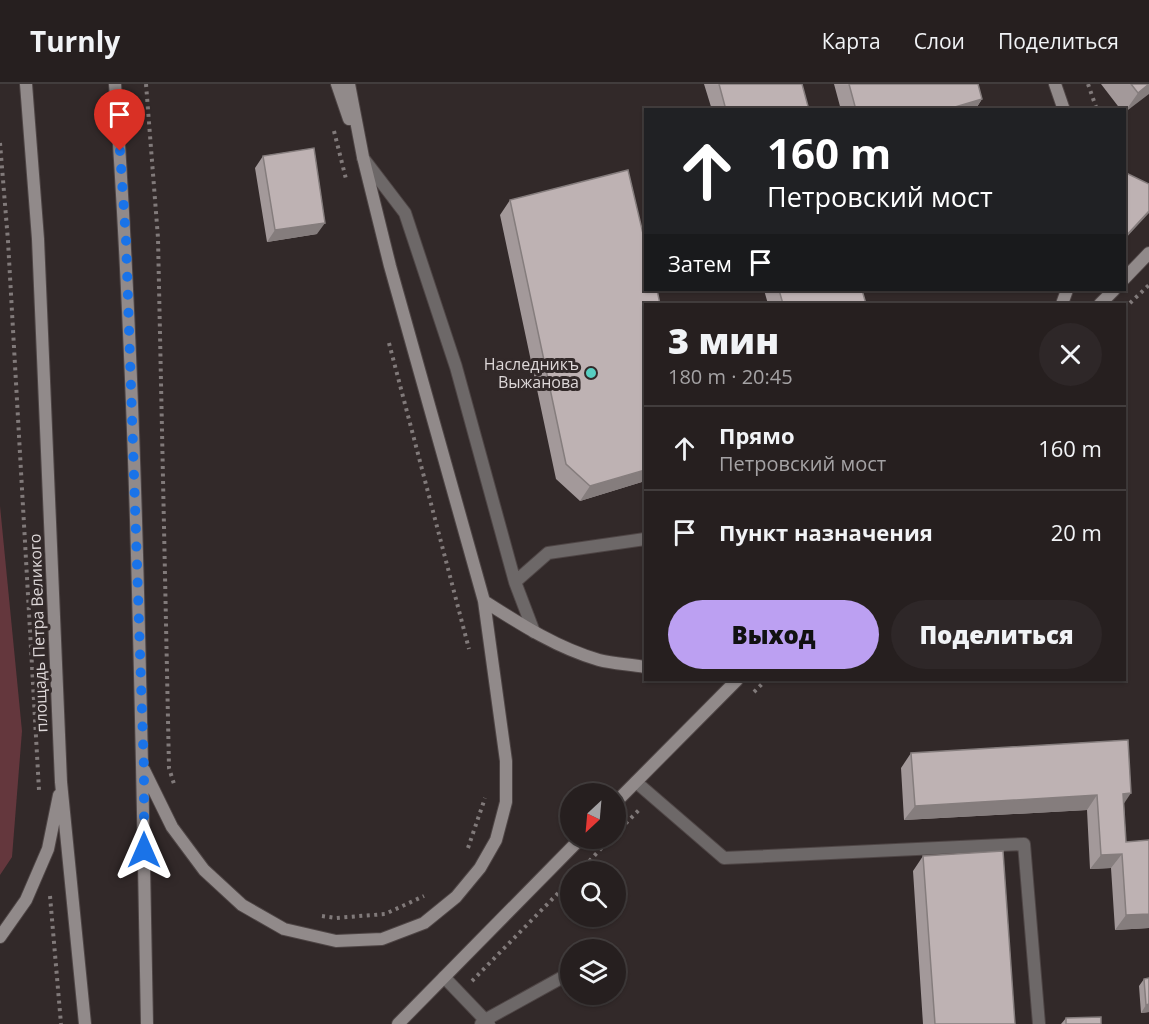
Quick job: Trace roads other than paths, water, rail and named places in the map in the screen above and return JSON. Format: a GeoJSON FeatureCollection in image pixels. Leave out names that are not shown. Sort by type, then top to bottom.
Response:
{"type":"FeatureCollection","features":[{"type":"Feature","properties":{"kind":"main road","name":"площадь Петра Великого"},"geometry":{"type":"LineString","coordinates":[[26,84],[38,239],[61,782],[85,1024]]}},
{"type":"Feature","properties":{"kind":"main road"},"geometry":{"type":"LineString","coordinates":[[115,84],[126,240],[144,770],[147,1024]]}},
{"type":"Feature","properties":{"kind":"main road"},"geometry":{"type":"LineString","coordinates":[[337,84],[363,157]]}},
{"type":"Feature","properties":{"kind":"main road"},"geometry":{"type":"LineString","coordinates":[[144,770],[172,827],[204,870],[242,905],[284,929],[336,941],[382,939],[424,923],[456,897],[480,868],[496,840],[506,802],[506,761],[484,601],[390,266],[363,157],[349,84]]}},
{"type":"Feature","properties":{"kind":"main road"},"geometry":{"type":"LineString","coordinates":[[1055,84],[1063,108]]}},
{"type":"Feature","properties":{"kind":"main road"},"geometry":{"type":"LineString","coordinates":[[1126,277],[1149,254]]}},
{"type":"Feature","properties":{"kind":"main road"},"geometry":{"type":"LineString","coordinates":[[1101,303],[1113,291]]}},
{"type":"Feature","properties":{"kind":"main road"},"geometry":{"type":"LineString","coordinates":[[484,601],[534,632],[567,648],[600,660],[644,667]]}},
{"type":"Feature","properties":{"kind":"main road"},"geometry":{"type":"LineString","coordinates":[[626,792],[736,681]]}},
{"type":"Feature","properties":{"kind":"main road"},"geometry":{"type":"LineString","coordinates":[[0,937],[26,900],[48,849],[61,782]]}},
{"type":"Feature","properties":{"kind":"main road"},"geometry":{"type":"LineString","coordinates":[[398,1024],[569,849]]}},
{"type":"Feature","properties":{"kind":"lane"},"geometry":{"type":"LineString","coordinates":[[363,157],[405,213],[456,367],[515,582],[534,632]]}},
{"type":"Feature","properties":{"kind":"lane"},"geometry":{"type":"LineString","coordinates":[[515,582],[548,553],[644,538]]}},
{"type":"Feature","properties":{"kind":"lane"},"geometry":{"type":"LineString","coordinates":[[636,782],[724,858],[1024,844],[1039,1024]]}},
{"type":"Feature","properties":{"kind":"lane"},"geometry":{"type":"LineString","coordinates":[[444,977],[485,1023],[560,979]]}},
{"type":"Feature","properties":{"kind":"place","name":"Наследникъ Выжанова"},"geometry":{"type":"Point","coordinates":[591,373]}}]}
